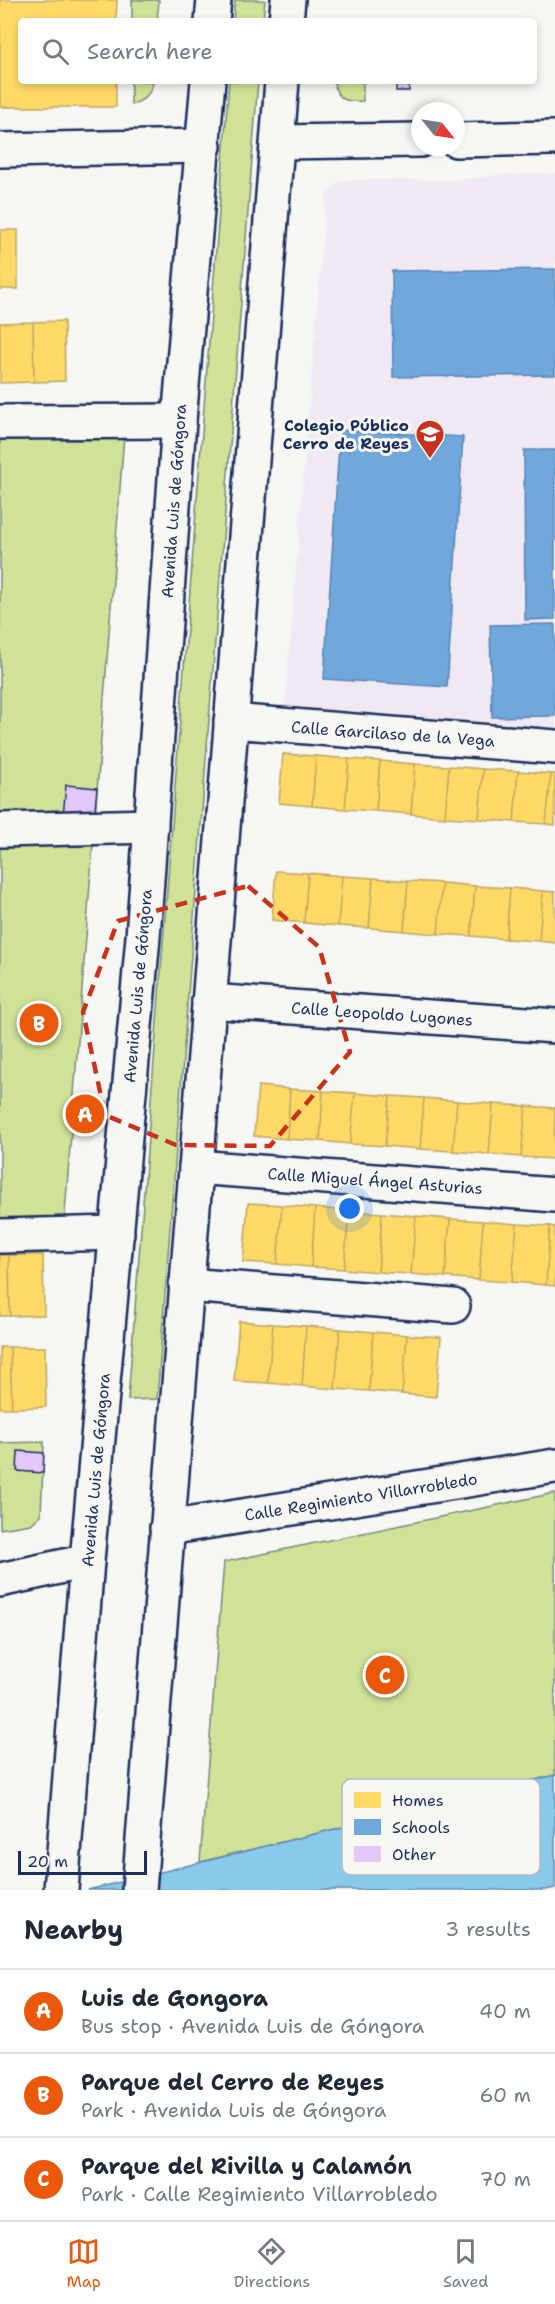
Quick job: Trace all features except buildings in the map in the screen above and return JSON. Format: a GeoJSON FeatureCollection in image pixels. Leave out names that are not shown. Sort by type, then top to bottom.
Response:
{"type":"FeatureCollection","features":[{"type":"Feature","properties":{"kind":"main road"},"geometry":{"type":"LineString","coordinates":[[212,18],[214,0]]}},
{"type":"Feature","properties":{"kind":"main road"},"geometry":{"type":"LineString","coordinates":[[286,18],[288,0]]}},
{"type":"Feature","properties":{"kind":"main road","name":"Avenida Luis de Góngora"},"geometry":{"type":"LineString","coordinates":[[63,1875],[87,1561],[151,826],[179,421],[208,84]]}},
{"type":"Feature","properties":{"kind":"main road"},"geometry":{"type":"LineString","coordinates":[[139,1890],[282,84]]}},
{"type":"Feature","properties":{"kind":"main road"},"geometry":{"type":"LineString","coordinates":[[465,140],[555,138]]}},
{"type":"Feature","properties":{"kind":"main road"},"geometry":{"type":"LineString","coordinates":[[278,142],[411,140]]}},
{"type":"Feature","properties":{"kind":"main road"},"geometry":{"type":"LineString","coordinates":[[0,150],[204,146]]}},
{"type":"Feature","properties":{"kind":"main road"},"geometry":{"type":"LineString","coordinates":[[0,422],[179,421]]}},
{"type":"Feature","properties":{"kind":"main road","name":"Calle Garcilaso de la Vega"},"geometry":{"type":"LineString","coordinates":[[231,721],[555,747]]}},
{"type":"Feature","properties":{"kind":"main road"},"geometry":{"type":"LineString","coordinates":[[0,830],[151,826]]}},
{"type":"Feature","properties":{"kind":"main road","name":"Calle Leopoldo Lugones"},"geometry":{"type":"LineString","coordinates":[[209,1001],[555,1026]]}},
{"type":"Feature","properties":{"kind":"main road","name":"Calle Miguel Ángel Asturias"},"geometry":{"type":"LineString","coordinates":[[196,1167],[555,1195]]}},
{"type":"Feature","properties":{"kind":"main road"},"geometry":{"type":"LineString","coordinates":[[0,1236],[117,1233]]}},
{"type":"Feature","properties":{"kind":"main road"},"geometry":{"type":"LineString","coordinates":[[186,1285],[453,1306]]}},
{"type":"Feature","properties":{"kind":"main road","name":"Calle Regimiento Villarrobledo"},"geometry":{"type":"LineString","coordinates":[[167,1528],[555,1466]]}},
{"type":"Feature","properties":{"kind":"main road"},"geometry":{"type":"LineString","coordinates":[[0,1580],[87,1561]]}},
{"type":"Feature","properties":{"kind":"highlighted area"},"geometry":{"type":"Polygon","coordinates":[[[248,886],[319,947],[350,1052],[270,1146],[176,1145],[105,1115],[83,1012],[118,921],[248,886]]]}},
{"type":"Feature","properties":{"kind":"shaded area","name":"Colegio Público Cerro de Reyes"},"geometry":{"type":"Polygon","coordinates":[[[555,173],[555,740],[284,719],[326,197],[336,184],[347,180],[455,180],[498,175],[555,173]]]}},
{"type":"Feature","properties":{"kind":"green space"},"geometry":{"type":"Polygon","coordinates":[[[132,0],[159,0],[157,18],[132,18],[132,0]]]}},
{"type":"Feature","properties":{"kind":"green space"},"geometry":{"type":"Polygon","coordinates":[[[235,0],[265,0],[263,18],[233,18],[235,0]]]}},
{"type":"Feature","properties":{"kind":"green space"},"geometry":{"type":"Polygon","coordinates":[[[131,84],[152,84],[146,96],[131,104],[131,84]]]}},
{"type":"Feature","properties":{"kind":"green space"},"geometry":{"type":"Polygon","coordinates":[[[229,84],[258,84],[157,1399],[128,1400],[229,84]]]}},
{"type":"Feature","properties":{"kind":"green space"},"geometry":{"type":"Polygon","coordinates":[[[334,84],[363,84],[363,101],[343,98],[334,84]]]}},
{"type":"Feature","properties":{"kind":"green space"},"geometry":{"type":"Polygon","coordinates":[[[124,435],[64,1226],[0,1231],[0,437],[124,435]]]}},
{"type":"Feature","properties":{"kind":"green space"},"geometry":{"type":"Polygon","coordinates":[[[44,1442],[41,1515],[31,1524],[0,1529],[0,1443],[44,1442]]]}},
{"type":"Feature","properties":{"kind":"green space"},"geometry":{"type":"Polygon","coordinates":[[[555,1493],[555,1775],[539,1779],[342,1779],[342,1827],[200,1862],[224,1562],[555,1493]]]}},
{"type":"Feature","properties":{"kind":"water"},"geometry":{"type":"Polygon","coordinates":[[[555,1775],[555,1888],[546,1890],[88,1890],[342,1827],[342,1875],[540,1875],[539,1779],[555,1775]]]}},
{"type":"Feature","properties":{"kind":"place","name":"Colegio Público Cerro de Reyes"},"geometry":{"type":"Point","coordinates":[430,460]}},
{"type":"Feature","properties":{"kind":"place","name":"Parque del Cerro de Reyes"},"geometry":{"type":"Point","coordinates":[39,1023]}},
{"type":"Feature","properties":{"kind":"place","name":"Luis de Gongora"},"geometry":{"type":"Point","coordinates":[85,1114]}},
{"type":"Feature","properties":{"kind":"place","name":"Parque del Rivilla y Calamón"},"geometry":{"type":"Point","coordinates":[385,1675]}}]}
